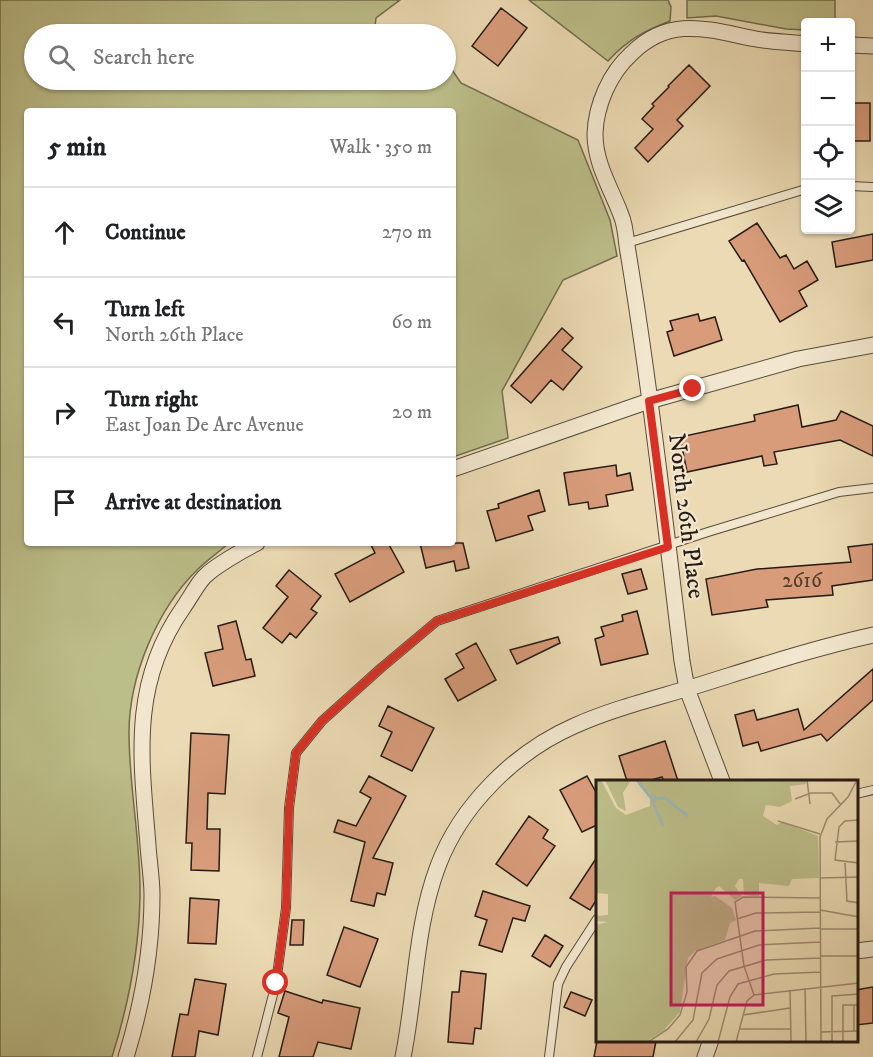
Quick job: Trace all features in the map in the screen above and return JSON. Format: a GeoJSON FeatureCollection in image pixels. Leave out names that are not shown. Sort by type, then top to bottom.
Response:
{"type":"FeatureCollection","features":[{"type":"Feature","properties":{"kind":"street","name":"North 26th Place"},"geometry":{"type":"LineString","coordinates":[[722,780],[687,689],[627,243],[622,217],[597,154],[595,134],[597,119],[609,80],[633,51],[658,34],[703,27],[758,39],[801,43]]}},
{"type":"Feature","properties":{"kind":"street"},"geometry":{"type":"LineString","coordinates":[[855,45],[873,46]]}},
{"type":"Feature","properties":{"kind":"street"},"geometry":{"type":"LineString","coordinates":[[456,468],[649,401],[798,359],[873,345]]}},
{"type":"Feature","properties":{"kind":"street"},"geometry":{"type":"LineString","coordinates":[[126,1057],[141,1001],[150,935],[152,894],[141,730],[145,697],[158,652],[168,632],[204,577],[250,546]]}},
{"type":"Feature","properties":{"kind":"street"},"geometry":{"type":"LineString","coordinates":[[403,1057],[413,999],[422,921],[438,864],[465,817],[500,776],[518,759],[548,739],[574,726],[616,710],[787,657],[873,634]]}},
{"type":"Feature","properties":{"kind":"street"},"geometry":{"type":"LineString","coordinates":[[858,951],[873,949]]}},
{"type":"Feature","properties":{"kind":"street"},"geometry":{"type":"LineString","coordinates":[[705,1057],[711,1042]]}},
{"type":"Feature","properties":{"kind":"lane"},"geometry":{"type":"LineString","coordinates":[[855,186],[873,187]]}},
{"type":"Feature","properties":{"kind":"lane"},"geometry":{"type":"LineString","coordinates":[[627,243],[801,191]]}},
{"type":"Feature","properties":{"kind":"lane"},"geometry":{"type":"LineString","coordinates":[[257,1057],[276,983],[286,908],[289,808],[296,753],[322,721],[437,621],[708,532],[839,492],[873,488]]}},
{"type":"Feature","properties":{"kind":"lane"},"geometry":{"type":"LineString","coordinates":[[858,794],[873,790]]}},
{"type":"Feature","properties":{"kind":"lane"},"geometry":{"type":"LineString","coordinates":[[549,1057],[558,984],[566,967],[596,921]]}},
{"type":"Feature","properties":{"kind":"green space"},"geometry":{"type":"Polygon","coordinates":[[[0,0],[400,0],[376,18],[375,24],[24,24],[24,90],[456,90],[456,76],[461,83],[578,140],[610,220],[617,256],[563,280],[502,391],[508,438],[456,456],[456,108],[24,108],[24,546],[225,546],[198,569],[170,603],[148,645],[134,689],[129,733],[140,876],[138,938],[132,978],[112,1057],[0,1057],[0,0]]]}},
{"type":"Feature","properties":{"kind":"green space"},"geometry":{"type":"Polygon","coordinates":[[[529,0],[668,0],[671,7],[670,21],[636,37],[608,61],[529,0]]]}},
{"type":"Feature","properties":{"kind":"green space"},"geometry":{"type":"Polygon","coordinates":[[[687,0],[835,0],[835,18],[801,18],[801,30],[716,16],[687,18],[687,0]]]}},
{"type":"Feature","properties":{"kind":"building"},"geometry":{"type":"Polygon","coordinates":[[[501,8],[527,28],[498,66],[472,46],[501,8]]]}},
{"type":"Feature","properties":{"kind":"building"},"geometry":{"type":"Polygon","coordinates":[[[689,65],[710,86],[677,120],[683,126],[648,162],[635,148],[653,129],[642,119],[654,106],[652,104],[689,65]]]}},
{"type":"Feature","properties":{"kind":"building"},"geometry":{"type":"Polygon","coordinates":[[[855,103],[870,103],[870,141],[855,141],[855,103]]]}},
{"type":"Feature","properties":{"kind":"building"},"geometry":{"type":"Polygon","coordinates":[[[757,223],[780,258],[786,255],[794,269],[807,261],[818,280],[799,291],[807,306],[780,322],[744,260],[742,261],[729,241],[757,223]]]}},
{"type":"Feature","properties":{"kind":"building"},"geometry":{"type":"Polygon","coordinates":[[[873,234],[873,260],[836,267],[832,242],[873,234]]]}},
{"type":"Feature","properties":{"kind":"building"},"geometry":{"type":"Polygon","coordinates":[[[698,314],[700,321],[715,317],[722,340],[674,356],[667,332],[673,330],[670,321],[698,314]]]}},
{"type":"Feature","properties":{"kind":"building"},"geometry":{"type":"Polygon","coordinates":[[[562,328],[573,338],[562,350],[582,367],[563,390],[551,380],[531,403],[511,386],[562,328]]]}},
{"type":"Feature","properties":{"kind":"building"},"geometry":{"type":"Polygon","coordinates":[[[798,405],[802,427],[836,420],[841,411],[873,426],[873,456],[840,440],[774,452],[777,464],[764,466],[762,456],[687,472],[680,437],[755,421],[754,415],[798,405]]]}},
{"type":"Feature","properties":{"kind":"building"},"geometry":{"type":"Polygon","coordinates":[[[616,465],[617,476],[630,473],[633,490],[606,495],[608,506],[589,509],[588,502],[569,505],[564,473],[616,465]]]}},
{"type":"Feature","properties":{"kind":"building"},"geometry":{"type":"Polygon","coordinates":[[[539,490],[545,511],[528,516],[533,530],[496,541],[487,511],[499,508],[498,504],[539,490]]]}},
{"type":"Feature","properties":{"kind":"building"},"geometry":{"type":"Polygon","coordinates":[[[456,543],[463,543],[469,568],[456,571],[454,561],[426,568],[421,546],[456,546],[456,543]]]}},
{"type":"Feature","properties":{"kind":"building"},"geometry":{"type":"Polygon","coordinates":[[[873,544],[873,580],[832,586],[833,595],[766,600],[768,607],[712,615],[706,579],[757,569],[851,562],[848,547],[873,544]]]}},
{"type":"Feature","properties":{"kind":"building"},"geometry":{"type":"Polygon","coordinates":[[[372,546],[390,546],[404,572],[350,602],[335,574],[375,553],[372,546]]]}},
{"type":"Feature","properties":{"kind":"building"},"geometry":{"type":"Polygon","coordinates":[[[641,569],[647,589],[628,594],[622,574],[641,569]]]}},
{"type":"Feature","properties":{"kind":"building"},"geometry":{"type":"Polygon","coordinates":[[[289,570],[321,596],[311,609],[317,613],[296,638],[290,633],[282,643],[263,628],[288,597],[276,586],[289,570]]]}},
{"type":"Feature","properties":{"kind":"building"},"geometry":{"type":"Polygon","coordinates":[[[637,611],[648,654],[601,665],[595,639],[604,636],[601,627],[623,621],[622,615],[637,611]]]}},
{"type":"Feature","properties":{"kind":"building"},"geometry":{"type":"Polygon","coordinates":[[[236,621],[246,660],[251,659],[255,676],[213,686],[205,653],[223,649],[218,626],[236,621]]]}},
{"type":"Feature","properties":{"kind":"building"},"geometry":{"type":"Polygon","coordinates":[[[558,637],[560,643],[517,664],[510,650],[558,637]]]}},
{"type":"Feature","properties":{"kind":"building"},"geometry":{"type":"Polygon","coordinates":[[[476,643],[496,680],[458,701],[445,679],[464,668],[456,654],[476,643]]]}},
{"type":"Feature","properties":{"kind":"building"},"geometry":{"type":"Polygon","coordinates":[[[873,669],[873,700],[827,741],[821,734],[761,751],[758,742],[743,746],[735,715],[754,710],[757,720],[798,709],[804,730],[873,669]]]}},
{"type":"Feature","properties":{"kind":"building"},"geometry":{"type":"Polygon","coordinates":[[[388,706],[434,728],[412,771],[381,756],[392,732],[379,726],[388,706]]]}},
{"type":"Feature","properties":{"kind":"building"},"geometry":{"type":"Polygon","coordinates":[[[191,733],[229,735],[225,794],[208,793],[207,829],[220,829],[219,871],[191,870],[192,843],[186,843],[191,733]]]}},
{"type":"Feature","properties":{"kind":"building"},"geometry":{"type":"Polygon","coordinates":[[[665,741],[678,780],[664,780],[662,777],[652,780],[627,780],[619,756],[665,741]]]}},
{"type":"Feature","properties":{"kind":"building"},"geometry":{"type":"Polygon","coordinates":[[[369,776],[406,796],[373,858],[393,863],[385,895],[377,893],[374,906],[351,901],[365,842],[334,832],[338,820],[356,826],[371,798],[360,792],[369,776]]]}},
{"type":"Feature","properties":{"kind":"building"},"geometry":{"type":"Polygon","coordinates":[[[587,776],[596,792],[596,825],[582,832],[560,790],[587,776]]]}},
{"type":"Feature","properties":{"kind":"building"},"geometry":{"type":"Polygon","coordinates":[[[529,816],[548,830],[543,838],[555,846],[527,886],[496,864],[529,816]]]}},
{"type":"Feature","properties":{"kind":"building"},"geometry":{"type":"Polygon","coordinates":[[[596,859],[596,901],[590,910],[570,898],[596,859]]]}},
{"type":"Feature","properties":{"kind":"building"},"geometry":{"type":"Polygon","coordinates":[[[483,891],[530,906],[525,921],[513,918],[502,952],[479,945],[487,920],[475,916],[483,891]]]}},
{"type":"Feature","properties":{"kind":"building"},"geometry":{"type":"Polygon","coordinates":[[[190,898],[219,900],[216,944],[188,943],[190,898]]]}},
{"type":"Feature","properties":{"kind":"building"},"geometry":{"type":"Polygon","coordinates":[[[292,920],[304,920],[303,945],[290,945],[292,920]]]}},
{"type":"Feature","properties":{"kind":"building"},"geometry":{"type":"Polygon","coordinates":[[[344,927],[378,939],[360,987],[327,975],[344,927]]]}},
{"type":"Feature","properties":{"kind":"building"},"geometry":{"type":"Polygon","coordinates":[[[545,935],[563,946],[550,967],[532,956],[545,935]]]}},
{"type":"Feature","properties":{"kind":"building"},"geometry":{"type":"Polygon","coordinates":[[[461,971],[486,974],[481,1029],[475,1028],[473,1044],[448,1042],[452,992],[459,992],[461,971]]]}},
{"type":"Feature","properties":{"kind":"building"},"geometry":{"type":"Polygon","coordinates":[[[195,979],[226,984],[218,1035],[199,1031],[195,1057],[172,1057],[180,1014],[188,1015],[195,979]]]}},
{"type":"Feature","properties":{"kind":"building"},"geometry":{"type":"Polygon","coordinates":[[[873,987],[873,1023],[858,1025],[858,990],[873,987]]]}},
{"type":"Feature","properties":{"kind":"building"},"geometry":{"type":"Polygon","coordinates":[[[285,991],[322,1003],[323,1000],[360,1008],[351,1049],[318,1042],[313,1057],[279,1057],[289,1017],[278,1013],[285,991]]]}},
{"type":"Feature","properties":{"kind":"building"},"geometry":{"type":"Polygon","coordinates":[[[571,992],[592,1000],[585,1016],[564,1007],[571,992]]]}},
{"type":"Feature","properties":{"kind":"building"},"geometry":{"type":"Polygon","coordinates":[[[597,1042],[656,1042],[653,1057],[594,1057],[597,1042]]]}},
{"type":"Feature","properties":{"kind":"route"},"geometry":{"type":"LineString","coordinates":[[276,983],[286,908],[289,808],[296,753],[322,721],[437,621],[668,547],[649,401],[693,389]]}}]}
